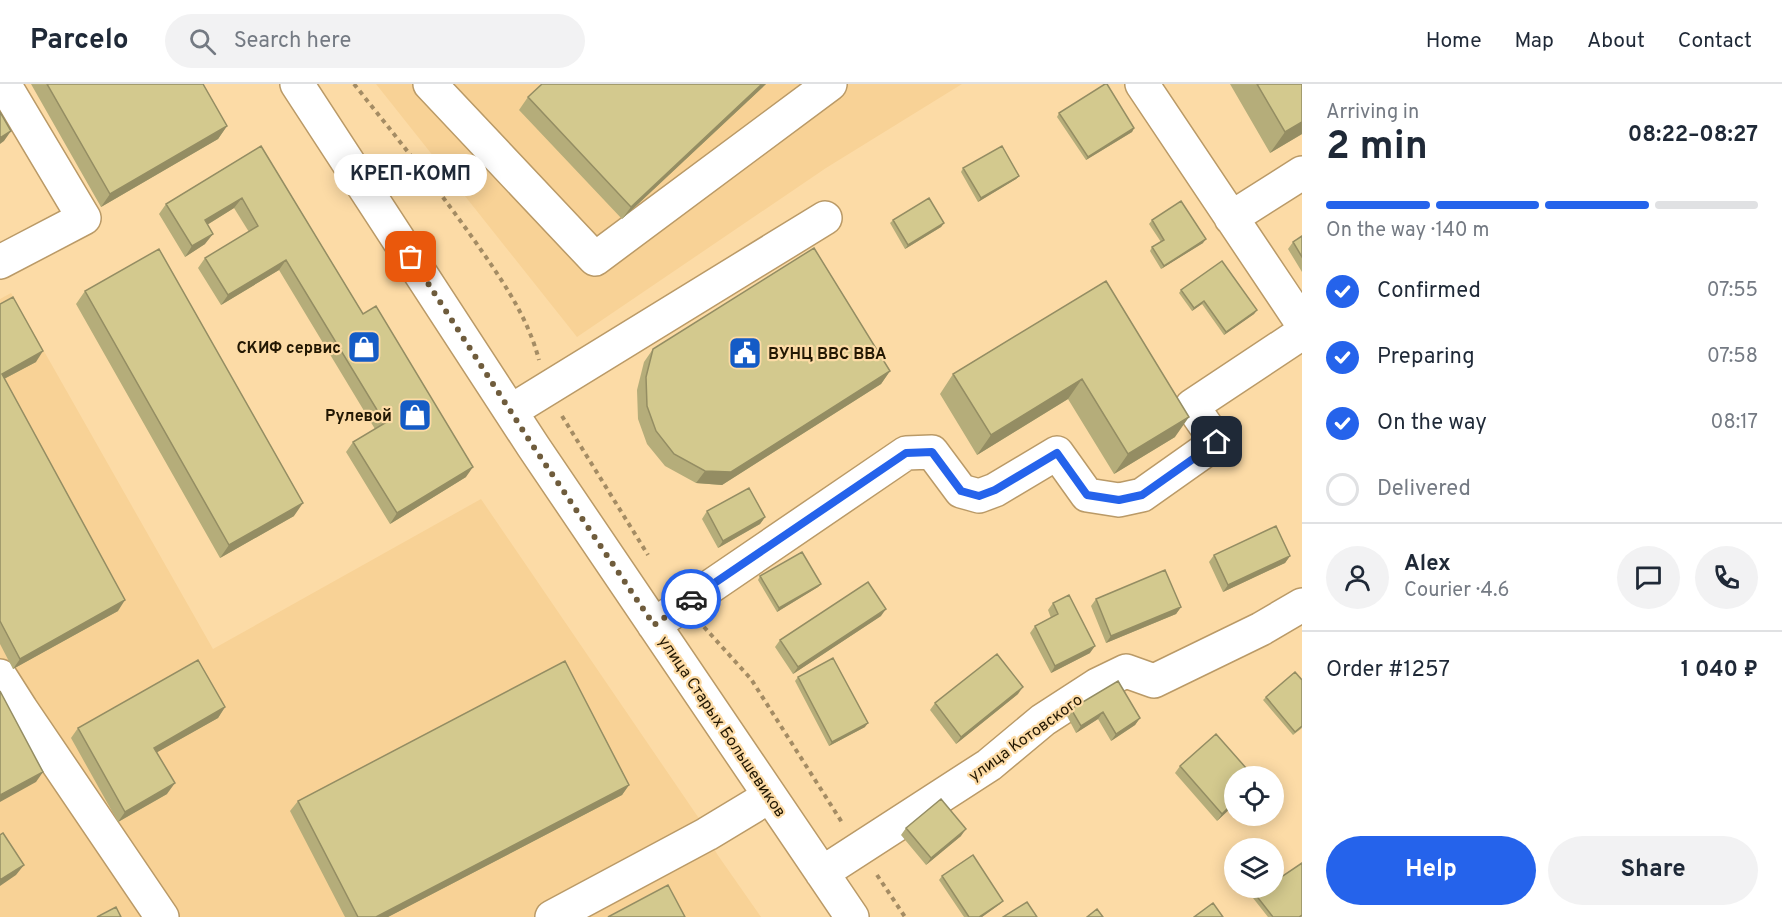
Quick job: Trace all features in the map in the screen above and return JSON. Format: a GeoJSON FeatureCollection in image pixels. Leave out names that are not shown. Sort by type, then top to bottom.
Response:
{"type":"FeatureCollection","features":[{"type":"Feature","properties":{"kind":"street"},"geometry":{"type":"LineString","coordinates":[[0,262],[84,218],[4,84]]}},
{"type":"Feature","properties":{"kind":"street","name":"улица Старых Большевиков"},"geometry":{"type":"LineString","coordinates":[[297,84],[533,446],[852,917]]}},
{"type":"Feature","properties":{"kind":"street"},"geometry":{"type":"LineString","coordinates":[[430,84],[595,259],[830,84]]}},
{"type":"Feature","properties":{"kind":"street"},"geometry":{"type":"LineString","coordinates":[[1142,84],[1302,323]]}},
{"type":"Feature","properties":{"kind":"street"},"geometry":{"type":"LineString","coordinates":[[1231,218],[1302,173]]}},
{"type":"Feature","properties":{"kind":"street"},"geometry":{"type":"LineString","coordinates":[[512,411],[825,218]]}},
{"type":"Feature","properties":{"kind":"street"},"geometry":{"type":"LineString","coordinates":[[654,625],[906,453],[932,452],[961,491],[979,496],[995,490],[1057,453],[1087,495],[1119,500],[1142,495],[1217,442],[1192,406],[1302,333]]}},
{"type":"Feature","properties":{"kind":"street","name":"улица Котовского"},"geometry":{"type":"LineString","coordinates":[[822,873],[989,765],[1043,720],[1097,685],[1126,671],[1154,681],[1261,629],[1302,605]]}},
{"type":"Feature","properties":{"kind":"street"},"geometry":{"type":"LineString","coordinates":[[0,676],[162,917]]}},
{"type":"Feature","properties":{"kind":"street"},"geometry":{"type":"LineString","coordinates":[[552,917],[707,834],[770,796]]}},
{"type":"Feature","properties":{"kind":"path"},"geometry":{"type":"LineString","coordinates":[[354,84],[457,215],[509,291],[533,338],[546,390],[650,558]]}},
{"type":"Feature","properties":{"kind":"path"},"geometry":{"type":"LineString","coordinates":[[684,604],[751,679],[905,917]]}},
{"type":"Feature","properties":{"kind":"shaded area"},"geometry":{"type":"Polygon","coordinates":[[[376,84],[962,84],[826,168],[577,337],[376,84]]]}},
{"type":"Feature","properties":{"kind":"shaded area"},"geometry":{"type":"Polygon","coordinates":[[[11,293],[213,649],[481,499],[698,817],[717,854],[761,917],[0,917],[0,299],[11,293]]]}},
{"type":"Feature","properties":{"kind":"building"},"geometry":{"type":"Polygon","coordinates":[[[47,84],[203,84],[227,126],[110,194],[47,84]]]}},
{"type":"Feature","properties":{"kind":"building"},"geometry":{"type":"Polygon","coordinates":[[[542,84],[762,84],[631,207],[528,97],[542,84]]]}},
{"type":"Feature","properties":{"kind":"building"},"geometry":{"type":"Polygon","coordinates":[[[1105,84],[1134,128],[1088,157],[1059,113],[1105,84]]]}},
{"type":"Feature","properties":{"kind":"building"},"geometry":{"type":"Polygon","coordinates":[[[1257,84],[1302,84],[1302,122],[1285,132],[1257,84]]]}},
{"type":"Feature","properties":{"kind":"building"},"geometry":{"type":"Polygon","coordinates":[[[0,112],[11,131],[0,138],[0,112]]]}},
{"type":"Feature","properties":{"kind":"building"},"geometry":{"type":"Polygon","coordinates":[[[261,146],[363,314],[376,306],[473,467],[397,513],[353,442],[385,423],[286,260],[228,295],[205,258],[258,226],[242,198],[205,220],[213,234],[192,246],[166,204],[261,146]]]}},
{"type":"Feature","properties":{"kind":"building"},"geometry":{"type":"Polygon","coordinates":[[[1002,146],[1019,176],[981,198],[963,168],[1002,146]]]}},
{"type":"Feature","properties":{"kind":"building"},"geometry":{"type":"Polygon","coordinates":[[[929,198],[944,223],[908,245],[893,220],[929,198]]]}},
{"type":"Feature","properties":{"kind":"building"},"geometry":{"type":"Polygon","coordinates":[[[1181,201],[1206,239],[1164,266],[1152,247],[1164,240],[1152,220],[1181,201]]]}},
{"type":"Feature","properties":{"kind":"building"},"geometry":{"type":"Polygon","coordinates":[[[1302,236],[1302,257],[1293,242],[1302,236]]]}},
{"type":"Feature","properties":{"kind":"building"},"geometry":{"type":"Polygon","coordinates":[[[814,248],[890,371],[731,472],[705,471],[674,454],[656,431],[647,406],[646,377],[653,349],[814,248]]]}},
{"type":"Feature","properties":{"kind":"building"},"geometry":{"type":"Polygon","coordinates":[[[159,249],[303,503],[229,545],[85,291],[159,249]]]}},
{"type":"Feature","properties":{"kind":"building"},"geometry":{"type":"Polygon","coordinates":[[[1222,261],[1257,310],[1226,332],[1204,301],[1194,308],[1181,290],[1222,261]]]}},
{"type":"Feature","properties":{"kind":"building"},"geometry":{"type":"Polygon","coordinates":[[[1106,281],[1189,417],[1128,454],[1082,379],[991,435],[953,374],[1106,281]]]}},
{"type":"Feature","properties":{"kind":"building"},"geometry":{"type":"Polygon","coordinates":[[[13,297],[43,351],[2,374],[125,600],[20,659],[0,621],[0,304],[13,297]]]}},
{"type":"Feature","properties":{"kind":"building"},"geometry":{"type":"Polygon","coordinates":[[[749,488],[765,517],[723,541],[707,511],[749,488]]]}},
{"type":"Feature","properties":{"kind":"building"},"geometry":{"type":"Polygon","coordinates":[[[1276,526],[1290,556],[1228,585],[1214,555],[1276,526]]]}},
{"type":"Feature","properties":{"kind":"building"},"geometry":{"type":"Polygon","coordinates":[[[802,552],[821,584],[779,608],[760,576],[802,552]]]}},
{"type":"Feature","properties":{"kind":"building"},"geometry":{"type":"Polygon","coordinates":[[[1165,570],[1181,607],[1111,636],[1096,599],[1165,570]]]}},
{"type":"Feature","properties":{"kind":"building"},"geometry":{"type":"Polygon","coordinates":[[[868,582],[886,609],[798,667],[780,640],[868,582]]]}},
{"type":"Feature","properties":{"kind":"building"},"geometry":{"type":"Polygon","coordinates":[[[1069,595],[1095,646],[1055,666],[1035,626],[1058,614],[1053,603],[1069,595]]]}},
{"type":"Feature","properties":{"kind":"building"},"geometry":{"type":"Polygon","coordinates":[[[997,654],[1023,687],[961,737],[935,703],[997,654]]]}},
{"type":"Feature","properties":{"kind":"building"},"geometry":{"type":"Polygon","coordinates":[[[833,658],[868,723],[832,742],[798,677],[833,658]]]}},
{"type":"Feature","properties":{"kind":"building"},"geometry":{"type":"Polygon","coordinates":[[[198,660],[225,707],[154,748],[175,783],[125,812],[78,728],[198,660]]]}},
{"type":"Feature","properties":{"kind":"building"},"geometry":{"type":"Polygon","coordinates":[[[565,661],[629,785],[376,917],[358,917],[298,801],[565,661]]]}},
{"type":"Feature","properties":{"kind":"building"},"geometry":{"type":"Polygon","coordinates":[[[1295,672],[1302,680],[1302,726],[1295,732],[1266,697],[1295,672]]]}},
{"type":"Feature","properties":{"kind":"building"},"geometry":{"type":"Polygon","coordinates":[[[1118,681],[1140,718],[1116,734],[1103,712],[1081,726],[1071,709],[1118,681]]]}},
{"type":"Feature","properties":{"kind":"building"},"geometry":{"type":"Polygon","coordinates":[[[0,691],[43,772],[0,795],[0,691]]]}},
{"type":"Feature","properties":{"kind":"building"},"geometry":{"type":"Polygon","coordinates":[[[1216,734],[1244,766],[1224,766],[1224,812],[1222,814],[1180,766],[1216,734]]]}},
{"type":"Feature","properties":{"kind":"building"},"geometry":{"type":"Polygon","coordinates":[[[941,799],[966,829],[931,858],[906,828],[941,799]]]}},
{"type":"Feature","properties":{"kind":"building"},"geometry":{"type":"Polygon","coordinates":[[[3,833],[24,865],[0,880],[0,835],[3,833]]]}},
{"type":"Feature","properties":{"kind":"building"},"geometry":{"type":"Polygon","coordinates":[[[973,855],[1003,901],[979,917],[969,917],[942,876],[973,855]]]}},
{"type":"Feature","properties":{"kind":"building"},"geometry":{"type":"Polygon","coordinates":[[[1302,863],[1302,915],[1299,917],[1273,917],[1258,898],[1284,898],[1284,875],[1302,863]]]}},
{"type":"Feature","properties":{"kind":"building"},"geometry":{"type":"Polygon","coordinates":[[[668,885],[685,917],[608,917],[668,885]]]}},
{"type":"Feature","properties":{"kind":"building"},"geometry":{"type":"Polygon","coordinates":[[[1027,902],[1037,917],[1003,917],[1027,902]]]}},
{"type":"Feature","properties":{"kind":"building"},"geometry":{"type":"Polygon","coordinates":[[[1213,903],[1223,917],[1194,917],[1213,903]]]}},
{"type":"Feature","properties":{"kind":"building"},"geometry":{"type":"Polygon","coordinates":[[[116,907],[121,917],[97,917],[116,907]]]}},
{"type":"Feature","properties":{"kind":"building"},"geometry":{"type":"Polygon","coordinates":[[[1097,909],[1103,917],[1087,917],[1097,909]]]}},
{"type":"Feature","properties":{"kind":"way so far"},"geometry":{"type":"LineString","coordinates":[[411,257],[533,446],[654,625],[691,599]]}},
{"type":"Feature","properties":{"kind":"place","name":"КРЕП-КОМП"},"geometry":{"type":"Point","coordinates":[411,257]}},
{"type":"Feature","properties":{"kind":"place","name":"СКИФ сервис"},"geometry":{"type":"Point","coordinates":[364,347]}},
{"type":"Feature","properties":{"kind":"place","name":"ВУНЦ ВВС ВВА"},"geometry":{"type":"Point","coordinates":[745,353]}},
{"type":"Feature","properties":{"kind":"place","name":"Рулевой"},"geometry":{"type":"Point","coordinates":[415,415]}},
{"type":"Feature","properties":{"kind":"route"},"geometry":{"type":"LineString","coordinates":[[691,599],[906,453],[932,452],[961,491],[979,496],[995,490],[1057,453],[1087,495],[1119,500],[1142,495],[1217,442]]}}]}
